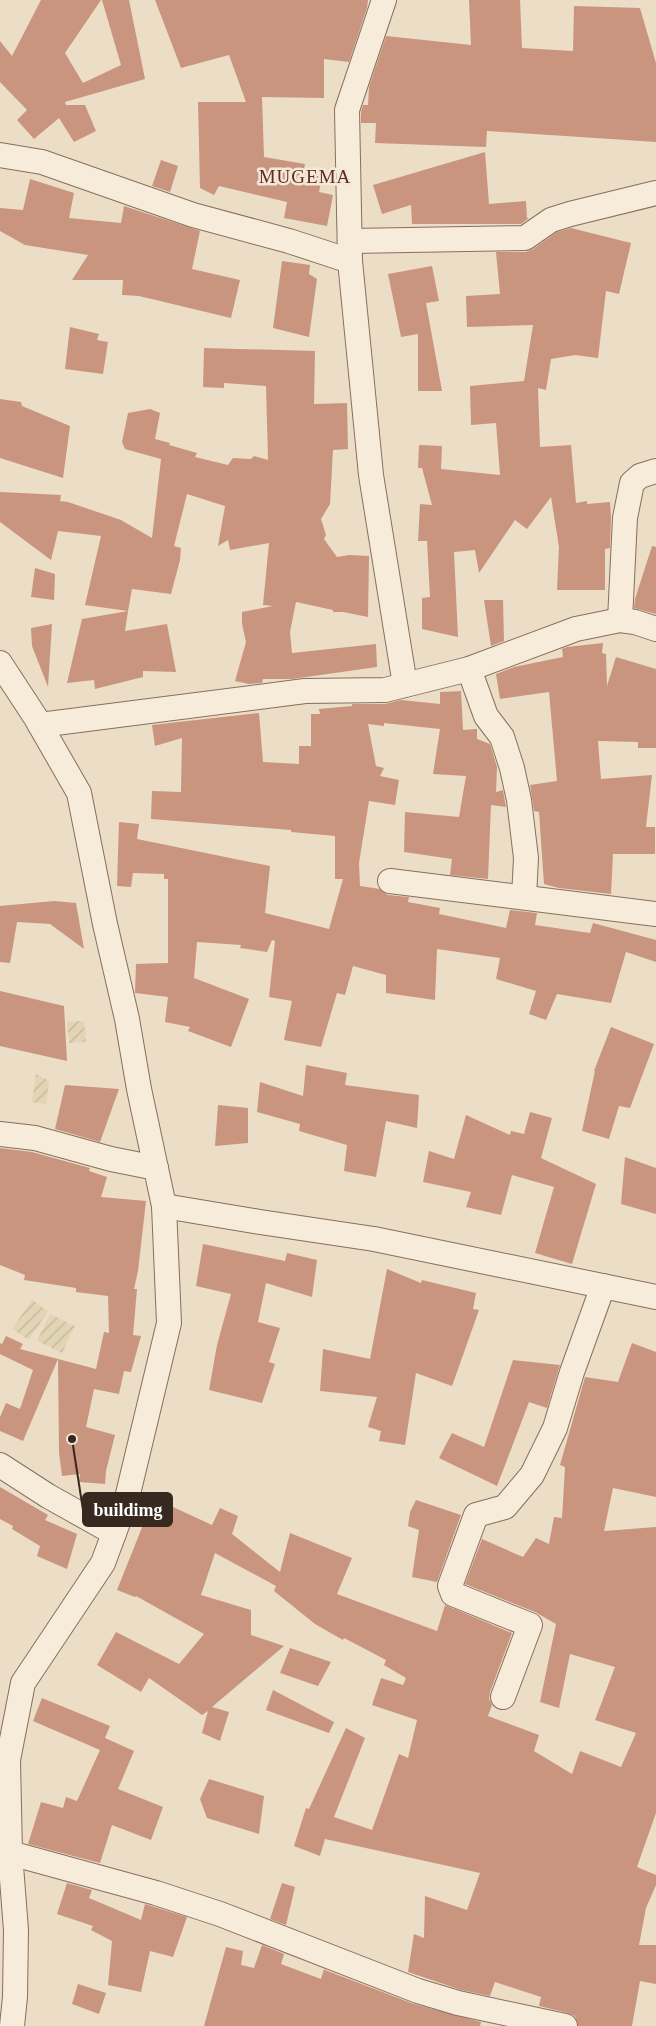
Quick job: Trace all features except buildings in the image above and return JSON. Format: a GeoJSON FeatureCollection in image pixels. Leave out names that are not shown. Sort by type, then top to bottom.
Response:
{"type":"FeatureCollection","features":[{"type":"Feature","properties":{"kind":"street"},"geometry":{"type":"LineString","coordinates":[[384,0],[347,110],[350,251],[371,474],[405,685]]}},
{"type":"Feature","properties":{"kind":"street"},"geometry":{"type":"LineString","coordinates":[[0,155],[42,162],[193,215],[289,241],[350,251],[525,238],[551,220],[656,193]]}},
{"type":"Feature","properties":{"kind":"street"},"geometry":{"type":"LineString","coordinates":[[620,620],[625,518],[632,483],[640,476],[656,471]]}},
{"type":"Feature","properties":{"kind":"street"},"geometry":{"type":"LineString","coordinates":[[40,725],[305,691],[385,690],[469,669],[576,629],[620,620],[635,622],[656,629]]}},
{"type":"Feature","properties":{"kind":"street"},"geometry":{"type":"LineString","coordinates":[[0,663],[40,725],[79,793],[164,1206],[169,1323],[127,1498],[103,1563],[68,1618],[23,1682],[8,1760],[10,1853],[16,1930],[15,1997],[12,2026]]}},
{"type":"Feature","properties":{"kind":"street"},"geometry":{"type":"LineString","coordinates":[[469,669],[486,716],[502,737],[512,768],[525,851],[524,898]]}},
{"type":"Feature","properties":{"kind":"street"},"geometry":{"type":"LineString","coordinates":[[390,881],[656,914]]}},
{"type":"Feature","properties":{"kind":"street"},"geometry":{"type":"LineString","coordinates":[[0,1134],[35,1138],[111,1160],[156,1168]]}},
{"type":"Feature","properties":{"kind":"street"},"geometry":{"type":"LineString","coordinates":[[164,1206],[374,1239],[656,1297]]}},
{"type":"Feature","properties":{"kind":"street"},"geometry":{"type":"LineString","coordinates":[[503,1697],[530,1626],[453,1594],[450,1586],[476,1515],[506,1507],[532,1475],[555,1428],[572,1372],[603,1286]]}},
{"type":"Feature","properties":{"kind":"street"},"geometry":{"type":"LineString","coordinates":[[0,1465],[48,1496],[114,1533]]}},
{"type":"Feature","properties":{"kind":"street"},"geometry":{"type":"LineString","coordinates":[[10,1853],[156,1893],[220,1914],[418,1991],[458,2003],[565,2026]]}},
{"type":"Feature","properties":{"kind":"shaded area"},"geometry":{"type":"Polygon","coordinates":[[[84,1021],[86,1042],[69,1043],[67,1022],[84,1021]]]}},
{"type":"Feature","properties":{"kind":"shaded area"},"geometry":{"type":"Polygon","coordinates":[[[36,1074],[49,1081],[46,1104],[32,1102],[36,1074]]]}},
{"type":"Feature","properties":{"kind":"shaded area"},"geometry":{"type":"Polygon","coordinates":[[[32,1300],[48,1311],[29,1340],[12,1329],[32,1300]]]}},
{"type":"Feature","properties":{"kind":"shaded area"},"geometry":{"type":"Polygon","coordinates":[[[50,1314],[75,1326],[62,1353],[37,1341],[50,1314]]]}},
{"type":"Feature","properties":{"kind":"place","name":"buildimg"},"geometry":{"type":"Point","coordinates":[72,1439]}},
{"type":"Feature","properties":{"kind":"district","name":"MUGEMA"},"geometry":{"type":"Point","coordinates":[305,176]}}]}
